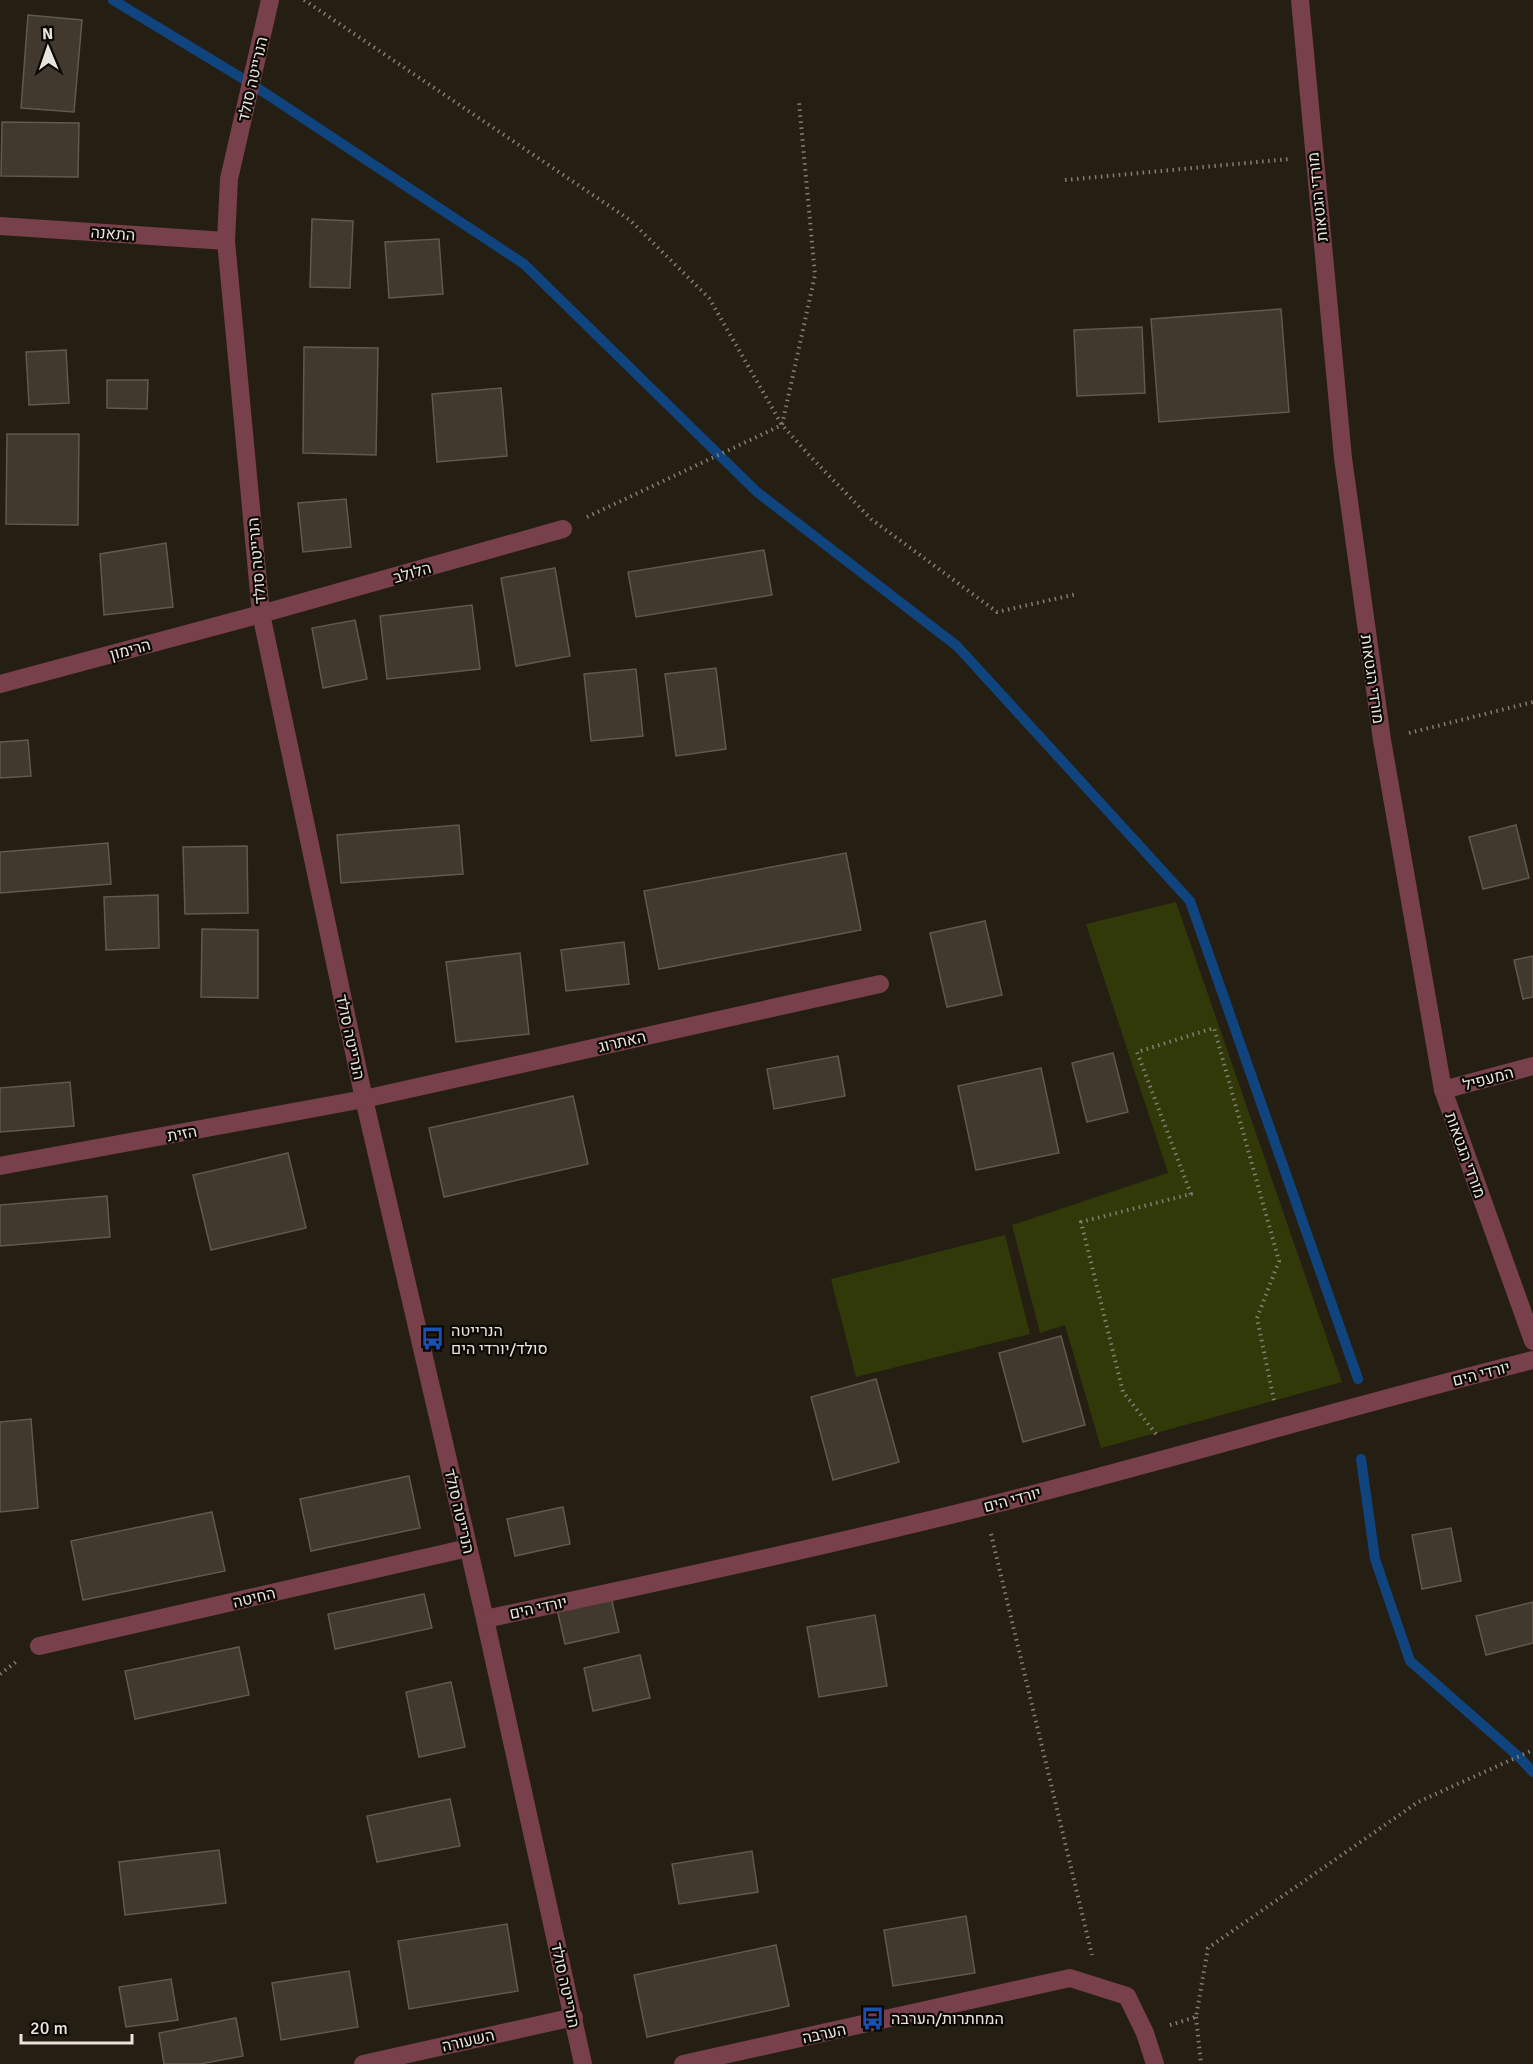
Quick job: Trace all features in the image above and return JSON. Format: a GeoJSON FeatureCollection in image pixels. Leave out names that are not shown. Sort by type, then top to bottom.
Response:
{"type":"FeatureCollection","features":[{"type":"Feature","properties":{"kind":"street","name":"הנרייטה סולד"},"geometry":{"type":"LineString","coordinates":[[270,0],[229,179],[226,241],[261,614],[364,1099],[485,1618],[583,2064]]}},
{"type":"Feature","properties":{"kind":"street","name":"מורדי הגטאות"},"geometry":{"type":"LineString","coordinates":[[1300,0],[1343,458],[1382,740],[1443,1090],[1533,1341]]}},
{"type":"Feature","properties":{"kind":"street","name":"התאנה"},"geometry":{"type":"LineString","coordinates":[[0,226],[226,241]]}},
{"type":"Feature","properties":{"kind":"street","name":"הלולב"},"geometry":{"type":"LineString","coordinates":[[261,614],[563,529]]}},
{"type":"Feature","properties":{"kind":"street","name":"הרימון"},"geometry":{"type":"LineString","coordinates":[[0,684],[261,614]]}},
{"type":"Feature","properties":{"kind":"street","name":"האתרוג"},"geometry":{"type":"LineString","coordinates":[[364,1099],[880,984]]}},
{"type":"Feature","properties":{"kind":"street","name":"המעפיל"},"geometry":{"type":"LineString","coordinates":[[1443,1090],[1533,1066]]}},
{"type":"Feature","properties":{"kind":"street","name":"הזית"},"geometry":{"type":"LineString","coordinates":[[0,1166],[364,1099]]}},
{"type":"Feature","properties":{"kind":"street","name":"יורדי הים"},"geometry":{"type":"LineString","coordinates":[[485,1618],[757,1561],[985,1506],[1533,1360]]}},
{"type":"Feature","properties":{"kind":"street","name":"החיטה"},"geometry":{"type":"LineString","coordinates":[[39,1646],[468,1548]]}},
{"type":"Feature","properties":{"kind":"street","name":"הערבה"},"geometry":{"type":"LineString","coordinates":[[683,2064],[1070,1978],[1100,1988]]}},
{"type":"Feature","properties":{"kind":"street"},"geometry":{"type":"LineString","coordinates":[[1100,1988],[1127,1996],[1145,2033],[1155,2064]]}},
{"type":"Feature","properties":{"kind":"street","name":"השעורה"},"geometry":{"type":"LineString","coordinates":[[363,2064],[574,2017]]}},
{"type":"Feature","properties":{"kind":"path"},"geometry":{"type":"LineString","coordinates":[[304,0],[630,220],[708,298],[782,425],[871,519],[997,612],[1077,594]]}},
{"type":"Feature","properties":{"kind":"path"},"geometry":{"type":"LineString","coordinates":[[782,425],[815,275],[799,102]]}},
{"type":"Feature","properties":{"kind":"path"},"geometry":{"type":"LineString","coordinates":[[1065,180],[1313,156]]}},
{"type":"Feature","properties":{"kind":"path"},"geometry":{"type":"LineString","coordinates":[[563,529],[782,425]]}},
{"type":"Feature","properties":{"kind":"path"},"geometry":{"type":"LineString","coordinates":[[1382,740],[1533,702]]}},
{"type":"Feature","properties":{"kind":"path"},"geometry":{"type":"LineString","coordinates":[[1173,1456],[1123,1392],[1081,1222],[1191,1194],[1137,1052],[1214,1028],[1279,1261],[1257,1318],[1280,1426]]}},
{"type":"Feature","properties":{"kind":"path"},"geometry":{"type":"LineString","coordinates":[[985,1506],[1100,1988]]}},
{"type":"Feature","properties":{"kind":"path"},"geometry":{"type":"LineString","coordinates":[[1201,2064],[1196,2017],[1208,1948],[1418,1802],[1533,1750]]}},
{"type":"Feature","properties":{"kind":"path"},"geometry":{"type":"LineString","coordinates":[[1145,2033],[1196,2017]]}},
{"type":"Feature","properties":{"kind":"green space"},"geometry":{"type":"Polygon","coordinates":[[[1176,902],[1342,1382],[1101,1448],[1065,1325],[1040,1333],[1012,1225],[1168,1173],[1086,924],[1176,902]]]}},
{"type":"Feature","properties":{"kind":"green space"},"geometry":{"type":"Polygon","coordinates":[[[1005,1235],[1030,1334],[856,1377],[831,1279],[1005,1235]]]}},
{"type":"Feature","properties":{"kind":"building"},"geometry":{"type":"Polygon","coordinates":[[[28,15],[82,20],[74,112],[21,108],[28,15]]]}},
{"type":"Feature","properties":{"kind":"building"},"geometry":{"type":"Polygon","coordinates":[[[2,122],[79,123],[78,177],[1,176],[2,122]]]}},
{"type":"Feature","properties":{"kind":"building"},"geometry":{"type":"Polygon","coordinates":[[[312,219],[353,221],[350,288],[310,287],[312,219]]]}},
{"type":"Feature","properties":{"kind":"building"},"geometry":{"type":"Polygon","coordinates":[[[439,239],[443,294],[389,298],[385,242],[439,239]]]}},
{"type":"Feature","properties":{"kind":"building"},"geometry":{"type":"Polygon","coordinates":[[[1281,309],[1289,412],[1159,422],[1151,319],[1281,309]]]}},
{"type":"Feature","properties":{"kind":"building"},"geometry":{"type":"Polygon","coordinates":[[[1142,327],[1145,393],[1077,396],[1074,330],[1142,327]]]}},
{"type":"Feature","properties":{"kind":"building"},"geometry":{"type":"Polygon","coordinates":[[[304,347],[378,348],[376,455],[303,453],[304,347]]]}},
{"type":"Feature","properties":{"kind":"building"},"geometry":{"type":"Polygon","coordinates":[[[66,350],[69,403],[29,405],[26,352],[66,350]]]}},
{"type":"Feature","properties":{"kind":"building"},"geometry":{"type":"Polygon","coordinates":[[[107,380],[148,380],[147,409],[107,408],[107,380]]]}},
{"type":"Feature","properties":{"kind":"building"},"geometry":{"type":"Polygon","coordinates":[[[501,388],[507,456],[437,462],[432,394],[501,388]]]}},
{"type":"Feature","properties":{"kind":"building"},"geometry":{"type":"Polygon","coordinates":[[[7,434],[79,434],[78,525],[6,524],[7,434]]]}},
{"type":"Feature","properties":{"kind":"building"},"geometry":{"type":"Polygon","coordinates":[[[346,499],[351,547],[303,552],[298,503],[346,499]]]}},
{"type":"Feature","properties":{"kind":"building"},"geometry":{"type":"Polygon","coordinates":[[[166,543],[173,607],[104,615],[100,554],[166,543]]]}},
{"type":"Feature","properties":{"kind":"building"},"geometry":{"type":"Polygon","coordinates":[[[764,550],[772,595],[636,617],[628,572],[764,550]]]}},
{"type":"Feature","properties":{"kind":"building"},"geometry":{"type":"Polygon","coordinates":[[[555,568],[570,656],[516,666],[501,578],[555,568]]]}},
{"type":"Feature","properties":{"kind":"building"},"geometry":{"type":"Polygon","coordinates":[[[472,605],[480,669],[387,679],[380,616],[472,605]]]}},
{"type":"Feature","properties":{"kind":"building"},"geometry":{"type":"Polygon","coordinates":[[[355,620],[367,679],[323,688],[312,628],[355,620]]]}},
{"type":"Feature","properties":{"kind":"building"},"geometry":{"type":"Polygon","coordinates":[[[716,668],[726,749],[676,756],[665,674],[716,668]]]}},
{"type":"Feature","properties":{"kind":"building"},"geometry":{"type":"Polygon","coordinates":[[[636,669],[643,736],[591,741],[584,674],[636,669]]]}},
{"type":"Feature","properties":{"kind":"building"},"geometry":{"type":"Polygon","coordinates":[[[28,740],[31,776],[0,778],[0,742],[28,740]]]}},
{"type":"Feature","properties":{"kind":"building"},"geometry":{"type":"Polygon","coordinates":[[[459,825],[463,874],[341,883],[337,835],[459,825]]]}},
{"type":"Feature","properties":{"kind":"building"},"geometry":{"type":"Polygon","coordinates":[[[1516,825],[1529,878],[1483,889],[1469,837],[1516,825]]]}},
{"type":"Feature","properties":{"kind":"building"},"geometry":{"type":"Polygon","coordinates":[[[108,843],[111,884],[0,893],[0,852],[108,843]]]}},
{"type":"Feature","properties":{"kind":"building"},"geometry":{"type":"Polygon","coordinates":[[[247,846],[248,913],[185,914],[183,847],[247,846]]]}},
{"type":"Feature","properties":{"kind":"building"},"geometry":{"type":"Polygon","coordinates":[[[846,853],[861,930],[659,969],[644,891],[846,853]]]}},
{"type":"Feature","properties":{"kind":"building"},"geometry":{"type":"Polygon","coordinates":[[[158,895],[159,948],[106,950],[104,897],[158,895]]]}},
{"type":"Feature","properties":{"kind":"building"},"geometry":{"type":"Polygon","coordinates":[[[985,921],[1002,995],[947,1007],[930,933],[985,921]]]}},
{"type":"Feature","properties":{"kind":"building"},"geometry":{"type":"Polygon","coordinates":[[[202,929],[258,930],[258,998],[201,997],[202,929]]]}},
{"type":"Feature","properties":{"kind":"building"},"geometry":{"type":"Polygon","coordinates":[[[624,942],[629,984],[566,991],[561,950],[624,942]]]}},
{"type":"Feature","properties":{"kind":"building"},"geometry":{"type":"Polygon","coordinates":[[[520,953],[529,1034],[456,1042],[446,962],[520,953]]]}},
{"type":"Feature","properties":{"kind":"building"},"geometry":{"type":"Polygon","coordinates":[[[1533,956],[1533,997],[1523,999],[1514,960],[1533,956]]]}},
{"type":"Feature","properties":{"kind":"building"},"geometry":{"type":"Polygon","coordinates":[[[1113,1053],[1128,1112],[1087,1122],[1072,1063],[1113,1053]]]}},
{"type":"Feature","properties":{"kind":"building"},"geometry":{"type":"Polygon","coordinates":[[[838,1056],[845,1096],[774,1109],[767,1069],[838,1056]]]}},
{"type":"Feature","properties":{"kind":"building"},"geometry":{"type":"Polygon","coordinates":[[[1041,1068],[1059,1153],[976,1170],[958,1086],[1041,1068]]]}},
{"type":"Feature","properties":{"kind":"building"},"geometry":{"type":"Polygon","coordinates":[[[70,1082],[74,1126],[0,1132],[0,1088],[70,1082]]]}},
{"type":"Feature","properties":{"kind":"building"},"geometry":{"type":"Polygon","coordinates":[[[573,1096],[588,1164],[444,1197],[429,1128],[573,1096]]]}},
{"type":"Feature","properties":{"kind":"building"},"geometry":{"type":"Polygon","coordinates":[[[288,1153],[306,1228],[211,1250],[193,1175],[288,1153]]]}},
{"type":"Feature","properties":{"kind":"building"},"geometry":{"type":"Polygon","coordinates":[[[107,1196],[110,1237],[0,1246],[0,1205],[107,1196]]]}},
{"type":"Feature","properties":{"kind":"building"},"geometry":{"type":"Polygon","coordinates":[[[1061,1336],[1085,1425],[1023,1442],[999,1353],[1061,1336]]]}},
{"type":"Feature","properties":{"kind":"building"},"geometry":{"type":"Polygon","coordinates":[[[876,1379],[899,1462],[833,1480],[811,1397],[876,1379]]]}},
{"type":"Feature","properties":{"kind":"building"},"geometry":{"type":"Polygon","coordinates":[[[31,1419],[38,1508],[0,1512],[0,1422],[31,1419]]]}},
{"type":"Feature","properties":{"kind":"building"},"geometry":{"type":"Polygon","coordinates":[[[409,1476],[420,1528],[311,1551],[300,1499],[409,1476]]]}},
{"type":"Feature","properties":{"kind":"building"},"geometry":{"type":"Polygon","coordinates":[[[563,1507],[570,1544],[515,1556],[507,1519],[563,1507]]]}},
{"type":"Feature","properties":{"kind":"building"},"geometry":{"type":"Polygon","coordinates":[[[212,1512],[225,1571],[83,1600],[71,1541],[212,1512]]]}},
{"type":"Feature","properties":{"kind":"building"},"geometry":{"type":"Polygon","coordinates":[[[1451,1528],[1461,1581],[1422,1589],[1412,1535],[1451,1528]]]}},
{"type":"Feature","properties":{"kind":"building"},"geometry":{"type":"Polygon","coordinates":[[[424,1594],[432,1628],[335,1649],[328,1614],[424,1594]]]}},
{"type":"Feature","properties":{"kind":"building"},"geometry":{"type":"Polygon","coordinates":[[[611,1597],[619,1632],[565,1644],[557,1609],[611,1597]]]}},
{"type":"Feature","properties":{"kind":"building"},"geometry":{"type":"Polygon","coordinates":[[[1533,1602],[1533,1643],[1486,1655],[1476,1616],[1533,1602]]]}},
{"type":"Feature","properties":{"kind":"building"},"geometry":{"type":"Polygon","coordinates":[[[875,1615],[887,1686],[819,1697],[807,1627],[875,1615]]]}},
{"type":"Feature","properties":{"kind":"building"},"geometry":{"type":"Polygon","coordinates":[[[239,1647],[249,1695],[135,1719],[125,1671],[239,1647]]]}},
{"type":"Feature","properties":{"kind":"building"},"geometry":{"type":"Polygon","coordinates":[[[640,1655],[650,1698],[593,1711],[584,1668],[640,1655]]]}},
{"type":"Feature","properties":{"kind":"building"},"geometry":{"type":"Polygon","coordinates":[[[451,1682],[465,1747],[419,1757],[406,1692],[451,1682]]]}},
{"type":"Feature","properties":{"kind":"building"},"geometry":{"type":"Polygon","coordinates":[[[450,1799],[460,1846],[377,1862],[367,1816],[450,1799]]]}},
{"type":"Feature","properties":{"kind":"building"},"geometry":{"type":"Polygon","coordinates":[[[219,1850],[226,1903],[125,1915],[119,1862],[219,1850]]]}},
{"type":"Feature","properties":{"kind":"building"},"geometry":{"type":"Polygon","coordinates":[[[752,1851],[758,1892],[679,1904],[672,1864],[752,1851]]]}},
{"type":"Feature","properties":{"kind":"building"},"geometry":{"type":"Polygon","coordinates":[[[966,1916],[975,1973],[893,1986],[884,1930],[966,1916]]]}},
{"type":"Feature","properties":{"kind":"building"},"geometry":{"type":"Polygon","coordinates":[[[507,1924],[518,1991],[409,2009],[398,1941],[507,1924]]]}},
{"type":"Feature","properties":{"kind":"building"},"geometry":{"type":"Polygon","coordinates":[[[776,1945],[789,2006],[647,2037],[634,1975],[776,1945]]]}},
{"type":"Feature","properties":{"kind":"building"},"geometry":{"type":"Polygon","coordinates":[[[349,1971],[358,2027],[281,2040],[272,1983],[349,1971]]]}},
{"type":"Feature","properties":{"kind":"building"},"geometry":{"type":"Polygon","coordinates":[[[171,1979],[178,2020],[126,2027],[119,1987],[171,1979]]]}},
{"type":"Feature","properties":{"kind":"building"},"geometry":{"type":"Polygon","coordinates":[[[236,2018],[243,2056],[200,2064],[164,2064],[159,2033],[236,2018]]]}},
{"type":"Feature","properties":{"kind":"waterway"},"geometry":{"type":"LineString","coordinates":[[113,0],[250,83],[524,264],[757,492],[957,646],[1190,901],[1358,1379]]}},
{"type":"Feature","properties":{"kind":"waterway"},"geometry":{"type":"LineString","coordinates":[[1361,1459],[1375,1559],[1410,1661],[1533,1772]]}},
{"type":"Feature","properties":{"kind":"place","name":"הנרייטה סולד/יורדי הים"},"geometry":{"type":"Point","coordinates":[433,1339]}},
{"type":"Feature","properties":{"kind":"place","name":"המחתרות/הערבה"},"geometry":{"type":"Point","coordinates":[873,2018]}}]}
